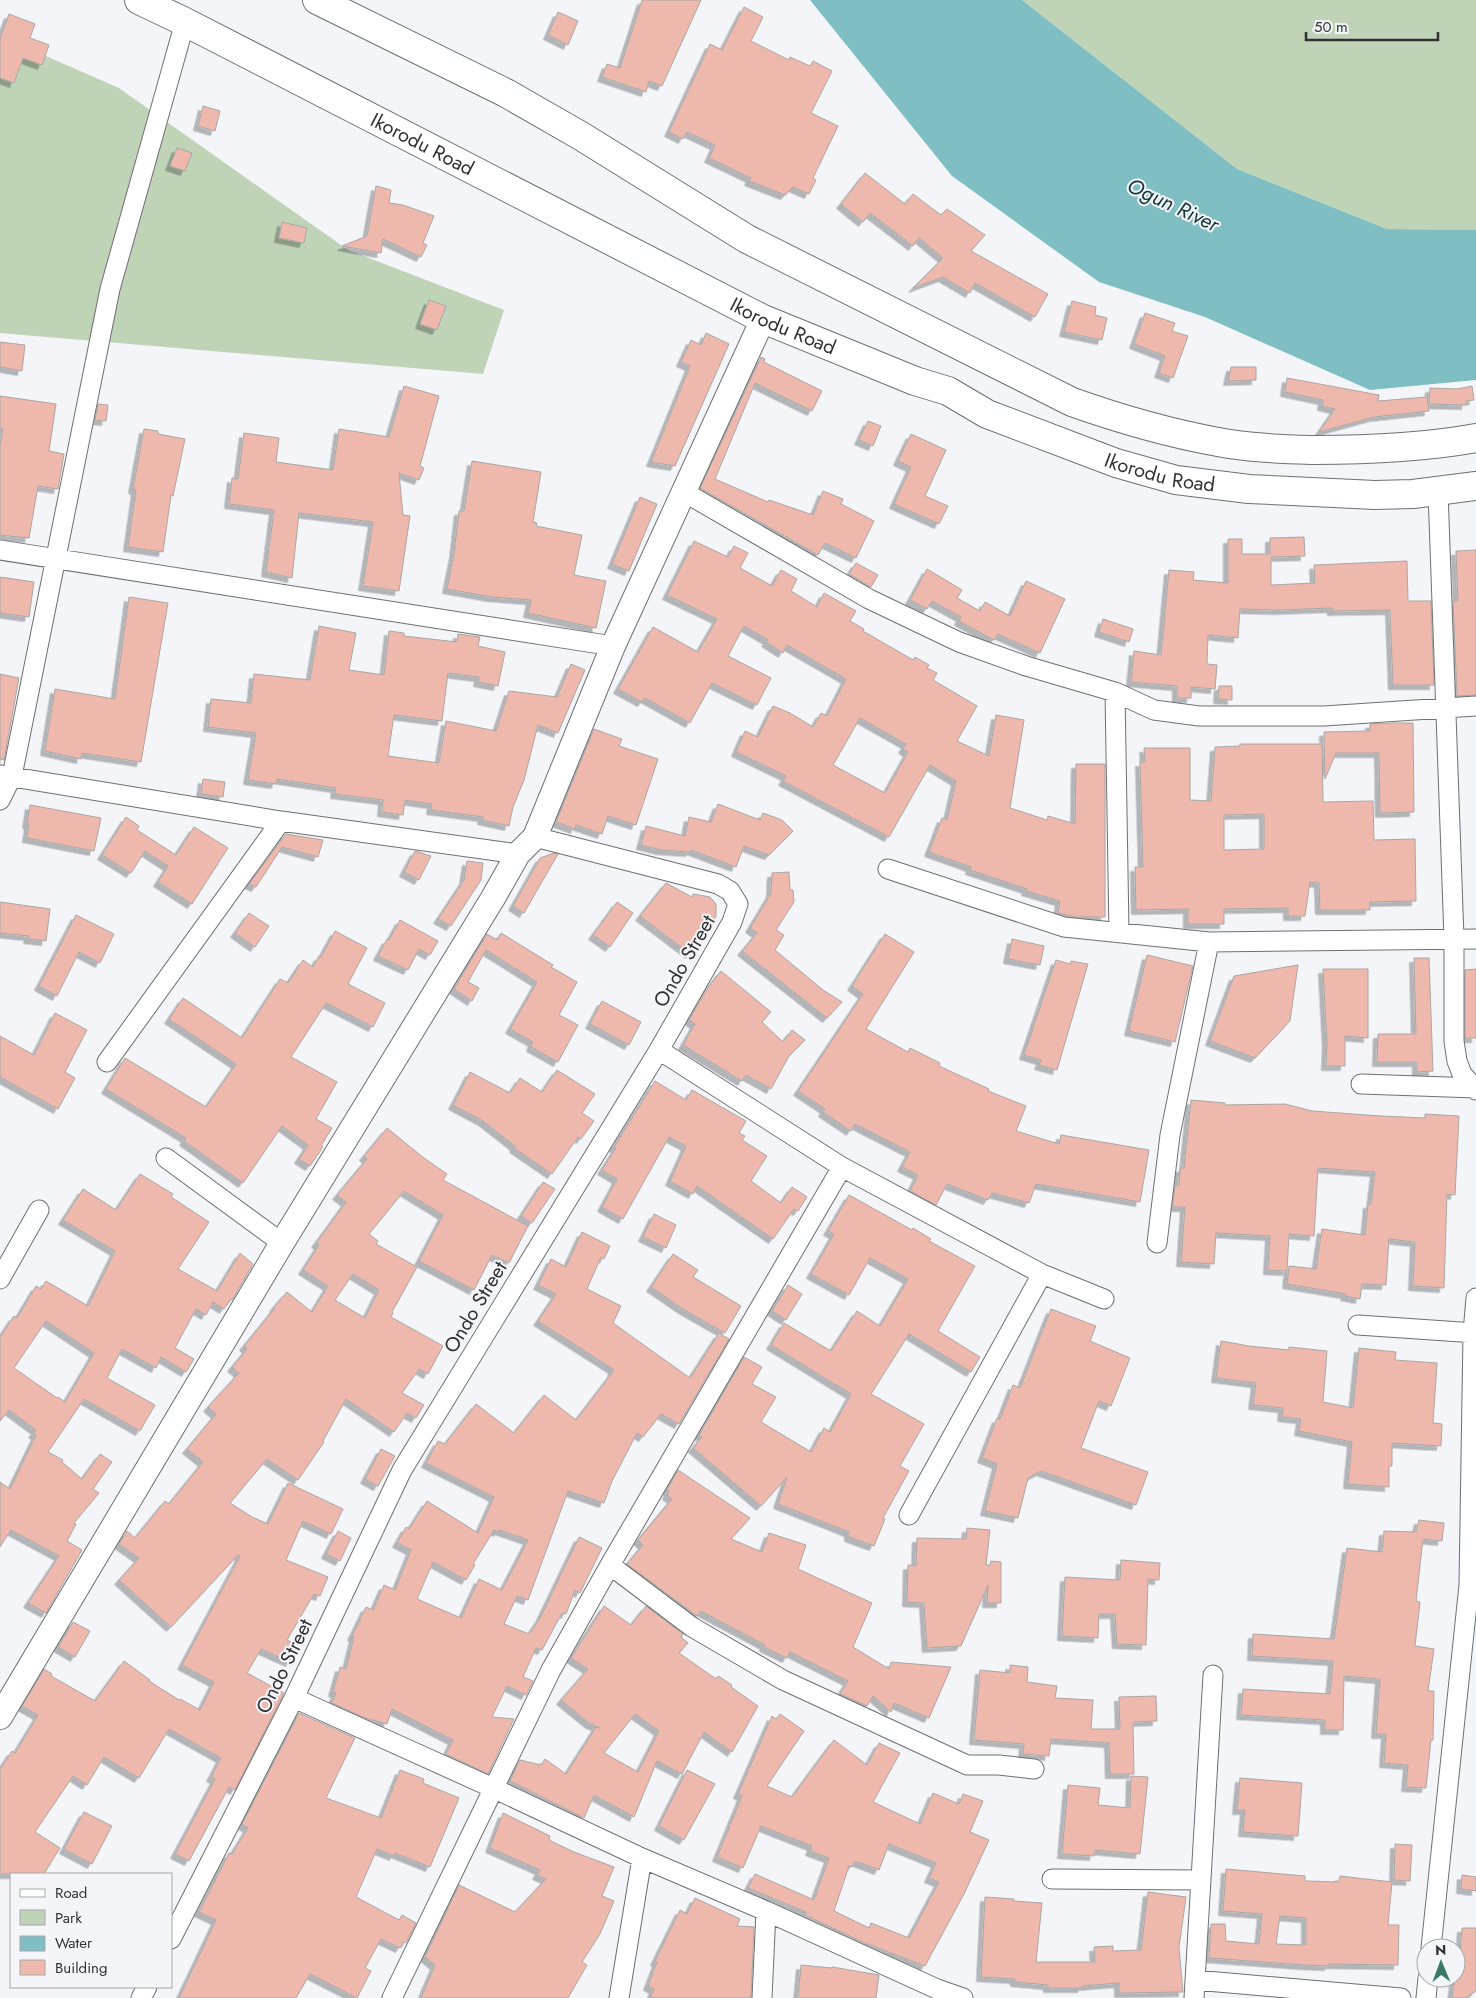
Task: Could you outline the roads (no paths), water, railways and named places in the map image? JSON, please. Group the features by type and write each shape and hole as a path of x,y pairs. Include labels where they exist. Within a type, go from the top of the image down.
{"highway":[{"name":"Ikorodu Road","path":"138,0 185,22 763,319 915,381 948,391 987,414 1116,463 1176,480 1249,489 1365,495 1438,491 1476,486"},
{"name":"Ikorodu Road","path":"317,0 506,93 581,136 747,239 1072,402 1116,418 1220,443 1284,449 1348,450 1400,448 1444,444 1476,438"}],"street":[{"path":"0,800 56,558 110,289 185,22"},
{"path":"0,1716 282,1242 518,854 535,837 613,646 763,319"},
{"path":"1438,491 1454,938 1454,1041 1457,1061 1462,1074 1476,1089"},
{"path":"684,492 869,599 960,642 1026,666 1115,692 1154,710 1199,716 1324,716 1476,706"},
{"path":"0,550 613,646"},
{"path":"1115,692 1119,932"},
{"path":"6,775 281,821 518,854"},
{"path":"107,1062 281,821"},
{"name":"Ondo Street","path":"172,1937 294,1698 402,1470 659,1050 732,922 738,904 730,891 718,884 535,837"},
{"path":"888,869 1064,928 1210,942 1476,939"},
{"path":"1158,1243 1170,1135 1210,942"},
{"path":"659,1050 842,1167 1042,1274 1104,1300"},
{"path":"1361,1084 1476,1089"},
{"path":"166,1158 282,1242"},
{"path":"392,1998 551,1670 610,1565 842,1167"},
{"path":"0,1279 39,1210"},
{"path":"909,1515 1042,1274"},
{"path":"1432,1938 1472,1585 1476,1298"},
{"path":"1358,1325 1475,1333"},
{"path":"610,1565 692,1627 783,1680 966,1765 999,1764 1034,1769"},
{"path":"1213,1675 1194,1989 1401,1998"},
{"path":"294,1698 642,1858 937,1989 963,1998"},
{"path":"620,1998 642,1858"},
{"path":"1052,1879 1201,1880"},
{"path":"762,1998 766,1912"}],"water":[{"name":"Ogun River","path":"810,0 1022,0 1237,169 1387,229 1476,230 1476,380 1370,390 1205,317 1099,282 952,176"}]}
